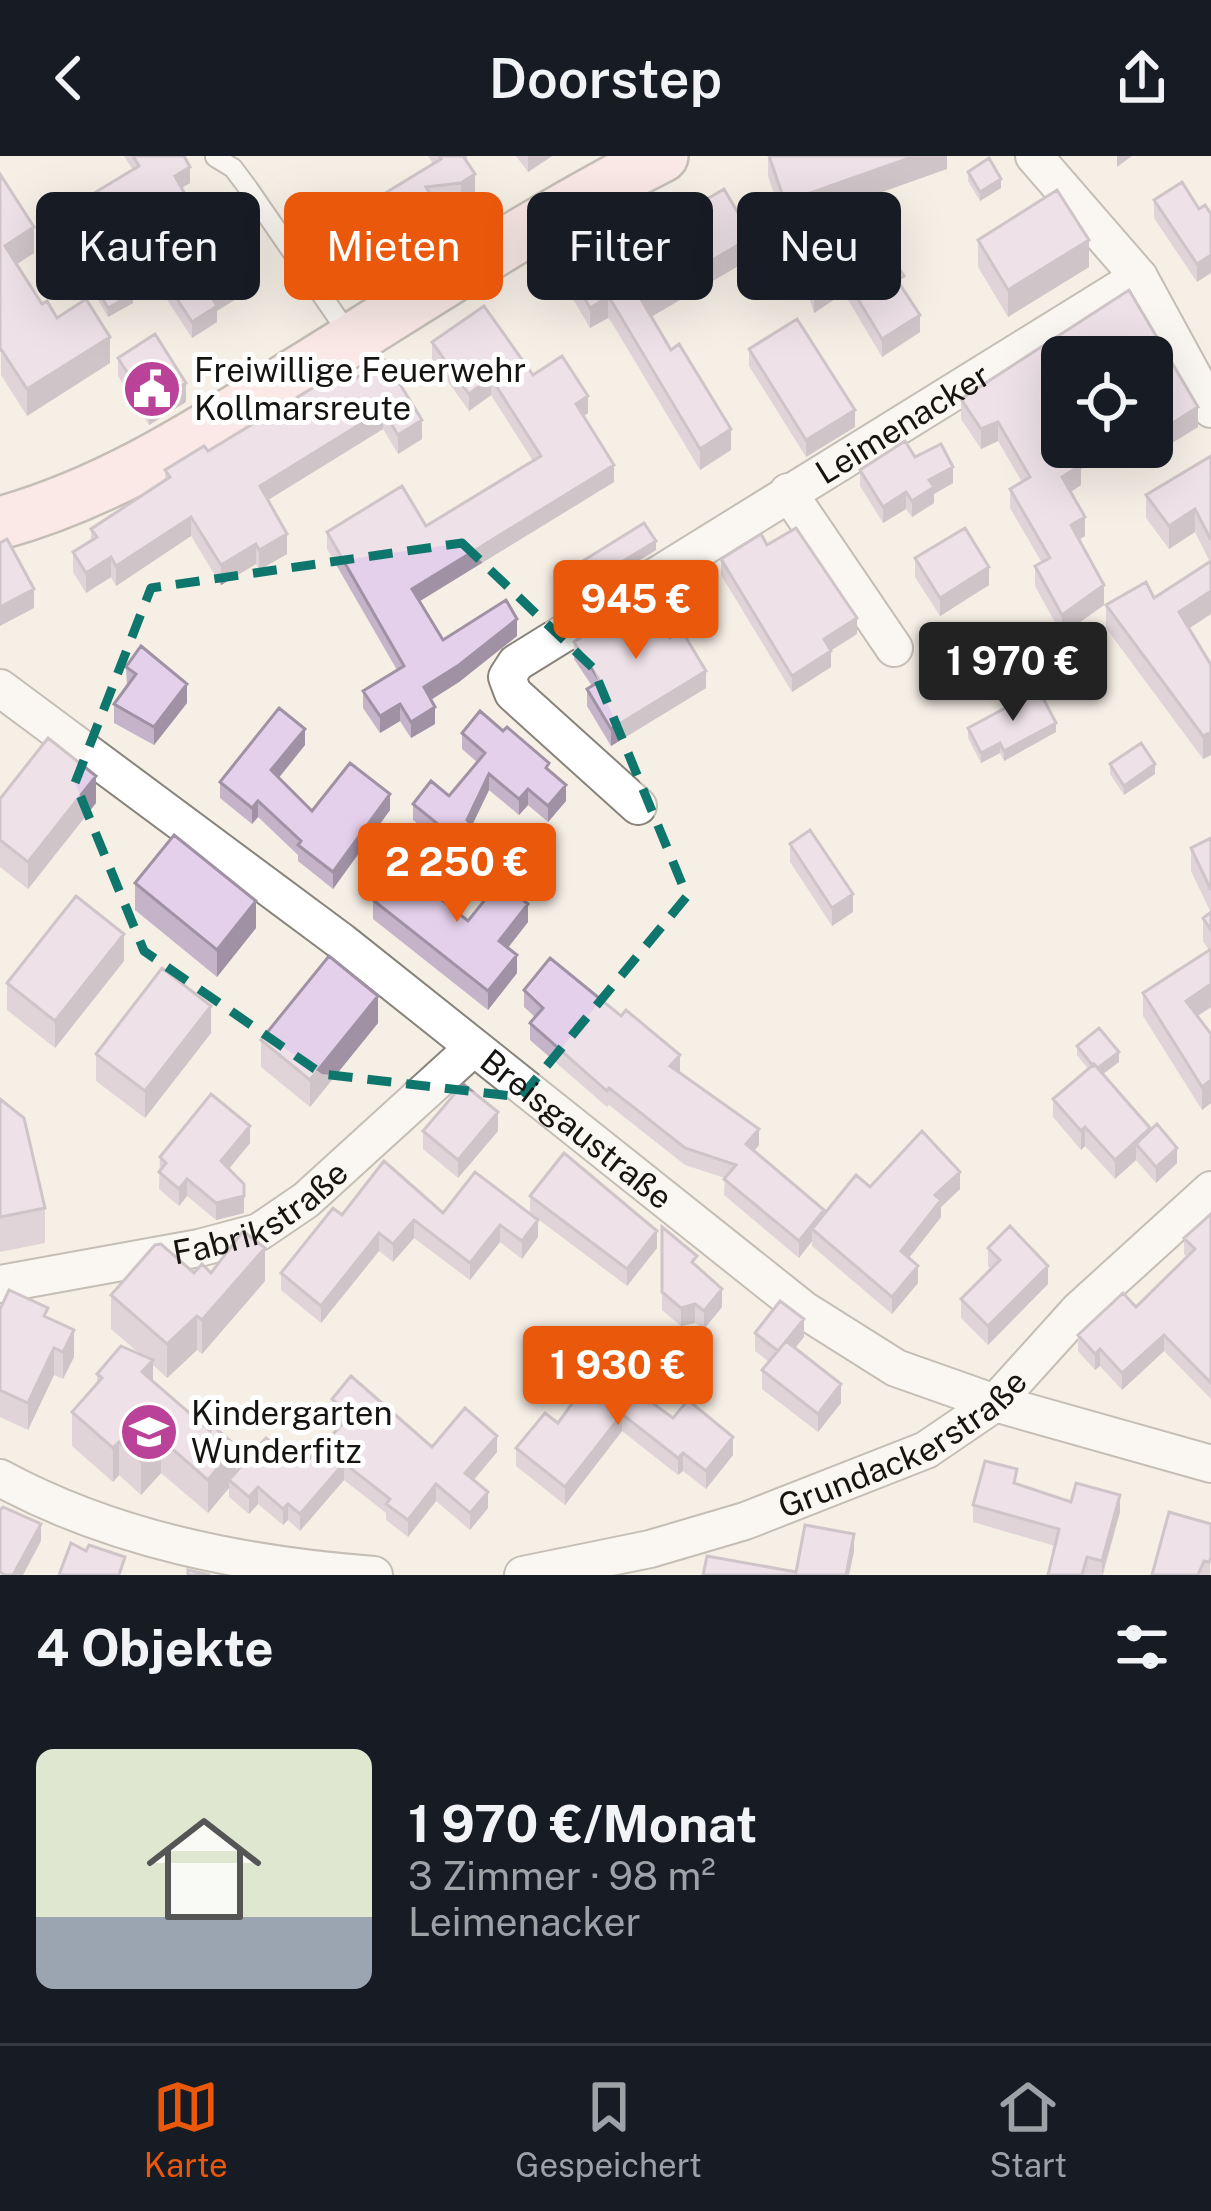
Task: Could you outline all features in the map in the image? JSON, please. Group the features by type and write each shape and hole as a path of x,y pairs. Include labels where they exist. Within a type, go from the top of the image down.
{"main road":[{"path":"0,523 53,508 112,483 352,340 628,163"}],"street":[{"path":"1034,156 1139,277 1211,409"},
{"name":"Leimenacker","path":"638,806 513,693 507,677 516,663 1139,277"},
{"name":"Leimenacker","path":"788,492 894,648"},
{"name":"Breisgaustraße","path":"0,688 342,942 804,1310 896,1368 995,1403 1211,1465"},
{"name":"Fabrikstraße","path":"0,1284 199,1248 259,1232 306,1200 473,1048"},
{"name":"Grundackerstraße","path":"523,1575 650,1549 745,1521 926,1450 995,1403 1079,1310 1211,1190"},
{"path":"0,1478 47,1504 171,1544 278,1567 374,1575"}],"lane":[{"path":"215,157 233,167 352,340"}],"highlighted area":[{"path":"462,543 593,668 687,896 521,1097 322,1074 144,951 75,783 151,588"}],"building":[{"path":"133,156 184,156 190,167 175,176 184,192 96,192 139,166"},
{"path":"439,156 463,156 475,174 461,183 426,187 429,192 387,192 441,159"},
{"path":"769,156 915,156 813,192 782,192"},
{"path":"989,158 1001,179 980,192 968,172"},
{"path":"0,174 34,227 5,246 36,300 47,301 57,318 87,300 110,337 27,389 0,350"},
{"path":"1182,182 1199,209 1205,205 1211,214 1211,255 1197,264 1154,200"},
{"path":"724,189 737,211 737,246 713,260 713,195"},
{"path":"1057,190 1089,240 1008,290 978,240"},
{"path":"901,286 920,315 882,339 858,300 901,300"},
{"path":"1129,290 1156,336 1058,336"},
{"path":"178,300 213,300 217,306 192,322"},
{"path":"644,300 671,350 679,344 731,429 700,449 612,302"},
{"path":"484,306 533,375 562,356 588,396 576,404 614,465 412,589 443,640 506,600 517,619 424,687 435,707 411,722 400,704 380,716 363,691 404,666 327,532 402,486 426,526 541,456 491,378 469,394 432,342"},
{"path":"797,319 855,410 806,440 749,349"},
{"path":"155,334 186,383 149,407 118,358"},
{"path":"1041,347 1041,468 1076,468 1062,477 1085,517 1071,525 1104,585 1062,615 1035,566 1050,558 1010,489 1030,477 998,422 981,429 961,399"},
{"path":"385,360 422,420 398,435 383,410 260,486 287,534 259,550 256,544 221,565 191,517 116,566 111,557 86,573 73,552 97,537 91,529 170,477 165,470 204,446 208,451 349,366 356,378"},
{"path":"1173,365 1198,407 1173,423"},
{"path":"905,441 915,457 941,444 953,467 929,480 934,487 912,501 906,492 883,507 860,470"},
{"path":"1211,456 1211,540 1195,509 1169,526 1146,495"},
{"path":"644,523 656,541 589,582 578,564"},
{"path":"796,528 857,618 824,639 831,651 792,676 721,559 761,534 767,545"},
{"path":"965,528 989,567 940,598 915,558"},
{"path":"7,539 34,589 0,607 0,543"},
{"path":"1211,561 1211,591 1179,612 1211,665 1211,732 1203,736 1106,605 1146,582 1154,598"},
{"path":"643,594 670,638 682,631 706,671 611,729 587,689 600,681 574,642"},
{"path":"141,646 187,684 154,727 114,704 136,674 126,667"},
{"path":"1039,690 1056,723 1004,751 1000,743 981,753 968,728"},
{"path":"279,708 305,729 271,770 312,811 350,763 390,794 333,872 298,845 301,841 258,801 252,808 220,782"},
{"path":"480,711 549,763 546,768 566,785 548,806 528,789 519,799 489,774 467,820 500,853 507,845 529,863 512,884 413,804 431,781 449,796 485,753 462,733"},
{"path":"48,738 96,776 28,862 0,840 0,799"},
{"path":"1141,743 1155,764 1124,786 1110,764"},
{"path":"810,830 853,894 832,908 790,844"},
{"path":"174,835 256,901 217,950 135,883"},
{"path":"1211,838 1211,890 1191,848"},
{"path":"400,866 468,921 500,881 528,904 499,941 517,955 488,991 373,900"},
{"path":"76,896 124,934 55,1021 7,983"},
{"path":"1211,949 1211,984 1186,1001 1211,1034 1211,1080 1202,1087 1143,993"},
{"path":"329,956 378,996 310,1080 261,1040"},
{"path":"550,958 621,1016 626,1010 680,1055 670,1066 759,1129 746,1144 824,1210 799,1241 724,1179 736,1165 685,1148 609,1088 607,1091 530,1023 543,1008 524,990"},
{"path":"162,968 211,1006 145,1091 96,1054"},
{"path":"1099,1028 1119,1052 1098,1068 1077,1046"},
{"path":"1094,1064 1150,1128 1115,1160 1053,1099"},
{"path":"463,1084 498,1112 458,1160 423,1131"},
{"path":"211,1094 250,1126 221,1161 244,1184 244,1196 216,1203 187,1179 179,1189 159,1172 166,1163 160,1157"},
{"path":"0,1099 24,1118 45,1208 0,1217"},
{"path":"1157,1124 1177,1148 1156,1167 1136,1144"},
{"path":"922,1131 960,1172 935,1195 941,1200 901,1251 918,1266 892,1297 812,1229 856,1175 870,1187"},
{"path":"564,1153 657,1231 627,1269 530,1196"},
{"path":"384,1161 443,1213 475,1172 538,1220 522,1241 500,1225 470,1263 414,1220 393,1244 379,1233 321,1306 281,1273 333,1208 342,1215"},
{"path":"1211,1214 1211,1383 1164,1335 1122,1373 1100,1349 1095,1354 1078,1335 1123,1293 1136,1307 1195,1249 1184,1238"},
{"path":"1010,1226 1048,1266 988,1326 961,1299 1000,1260 988,1248"},
{"path":"662,1227 697,1256 692,1262 722,1289 704,1311 695,1304 681,1308 662,1292"},
{"path":"243,1231 265,1248 202,1320 197,1316 167,1344 111,1295 155,1245 161,1244 194,1273 202,1264 211,1273"},
{"path":"9,1290 48,1308 44,1316 74,1330 63,1352 54,1348 28,1403 0,1390 0,1309"},
{"path":"780,1301 804,1319 778,1351 755,1333"},
{"path":"786,1341 841,1384 818,1414 762,1370"},
{"path":"121,1346 153,1360 142,1372 210,1431 213,1426 236,1446 208,1480 161,1439 141,1461 119,1442 113,1448 72,1412 102,1378 97,1374"},
{"path":"600,1365 673,1418 688,1400 733,1437 706,1471 683,1453 678,1458 622,1414 565,1487 516,1448 545,1413 558,1423"},
{"path":"351,1376 432,1447 465,1408 497,1436 465,1473 488,1492 470,1513 436,1484 408,1520 386,1504 390,1499 344,1463 300,1514 288,1504 283,1509 258,1487 249,1497 229,1480 266,1438 295,1463 302,1455 308,1460 351,1415 332,1399"},
{"path":"985,1461 1017,1469 1014,1483 1071,1502 1076,1483 1120,1495 1102,1561 1087,1557 1082,1575 1048,1575 1059,1529 973,1505"},
{"path":"3,1507 41,1524 13,1575 0,1572"},
{"path":"1169,1512 1211,1524 1211,1557 1198,1575 1152,1575"},
{"path":"805,1525 854,1534 846,1575 703,1575 707,1556 796,1572"},
{"path":"71,1543 86,1551 89,1545 125,1557 119,1575 59,1575"}],"place":[{"name":"Freiwillige Feuerwehr Kollmarsreute","path":"152,389"},
{"name":"Kindergarten Wunderfitz","path":"149,1432"}]}
